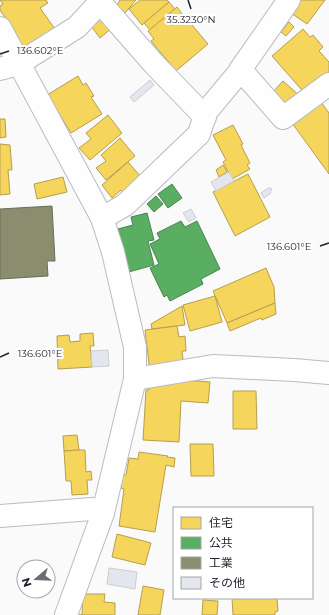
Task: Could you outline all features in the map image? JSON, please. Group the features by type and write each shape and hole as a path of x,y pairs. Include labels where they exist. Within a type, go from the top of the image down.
{"street":[{"path":"102,218 125,205 199,134 206,112 240,70 289,0"},
{"path":"9,67 77,27 100,1 154,64 205,116"},
{"path":"0,28 9,67 102,218 113,252 134,346 135,379 103,513 66,615"},
{"path":"240,70 284,118 329,84"},
{"path":"135,379 213,366 329,373"},
{"path":"0,516 92,509 103,513"}],"building: 住宅":[{"path":"0,0 46,0 48,3 40,8 55,29 23,51 12,34 15,32 0,10 0,6 3,4"},
{"path":"120,0 136,0 125,13 116,7"},
{"path":"140,0 167,0 169,2 142,25 129,9"},
{"path":"300,0 325,0 307,24 291,13"},
{"path":"169,2 175,9 150,30 144,23"},
{"path":"177,7 185,18 187,16 194,23 192,25 208,44 176,71 151,41 154,39 148,31"},
{"path":"104,16 113,27 100,38 91,26"},
{"path":"289,22 294,27 286,36 281,32"},
{"path":"303,29 310,37 313,35 323,47 319,51 329,62 329,78 308,97 272,56"},
{"path":"78,76 83,85 86,83 94,96 91,97 102,114 71,133 47,95"},
{"path":"283,81 301,97 288,110 271,94"},
{"path":"321,102 329,113 329,174 292,123"},
{"path":"108,115 122,133 90,160 79,148 91,139 86,133"},
{"path":"0,119 5,119 6,137 0,138"},
{"path":"233,125 243,144 241,145 250,163 247,165 250,169 232,179 223,162 226,160 213,135"},
{"path":"120,138 135,156 106,180 96,168 106,161 101,155"},
{"path":"0,144 10,145 12,170 8,170 10,194 0,195"},
{"path":"128,162 141,177 123,193 121,190 112,198 102,185"},
{"path":"223,165 227,172 219,177 216,170"},
{"path":"248,174 270,217 235,236 213,192"},
{"path":"63,177 67,192 37,199 34,184"},
{"path":"266,268 274,287 275,303 227,323 213,291"},
{"path":"215,296 222,322 190,331 183,305"},
{"path":"275,303 276,314 262,320 261,318 230,331 227,323"},
{"path":"182,306 185,325 152,329 151,324"},
{"path":"177,326 179,337 185,336 186,351 182,351 184,368 150,372 145,330"},
{"path":"93,333 94,346 90,346 92,367 58,369 57,336 69,335 70,342 80,341 80,334"},
{"path":"170,379 210,382 208,403 181,401 179,442 143,440 146,390 149,390 150,384 169,385"},
{"path":"233,391 256,391 257,429 233,429"},
{"path":"77,435 79,450 64,451 63,436"},
{"path":"190,444 213,444 214,476 191,476"},
{"path":"85,450 86,472 91,471 92,480 87,480 88,494 72,495 71,481 66,481 64,451"},
{"path":"139,452 175,458 174,467 166,465 155,532 119,526 124,489 121,488 122,475 126,475 129,458 138,459"},
{"path":"117,534 151,543 145,565 112,557"},
{"path":"143,586 164,590 160,615 138,615"},
{"path":"83,594 105,594 104,602 115,603 115,615 82,615"},
{"path":"232,599 277,599 278,611 275,612 275,615 233,615"},
{"path":"203,600 218,601 217,615 202,615"}],"building: 公共":[{"path":"172,184 182,198 168,208 158,194"},
{"path":"156,196 163,204 154,212 147,204"},
{"path":"147,213 154,240 148,241 154,265 125,273 114,230 133,225 131,217"},
{"path":"181,221 185,227 197,221 220,269 201,279 203,284 170,301 167,295 164,297 150,268 159,264 150,244 160,239 157,233"}],"building: 工業":[{"path":"52,206 55,261 47,261 48,276 0,279 0,209"}],"building: その他":[{"path":"150,80 154,85 134,102 130,97"},
{"path":"229,172 234,181 216,191 211,182"},
{"path":"268,188 271,188 271,193 264,198 261,193"},
{"path":"191,209 196,218 189,222 183,213"},
{"path":"108,350 109,366 92,367 91,351"},
{"path":"109,568 137,572 135,589 107,584"}]}
